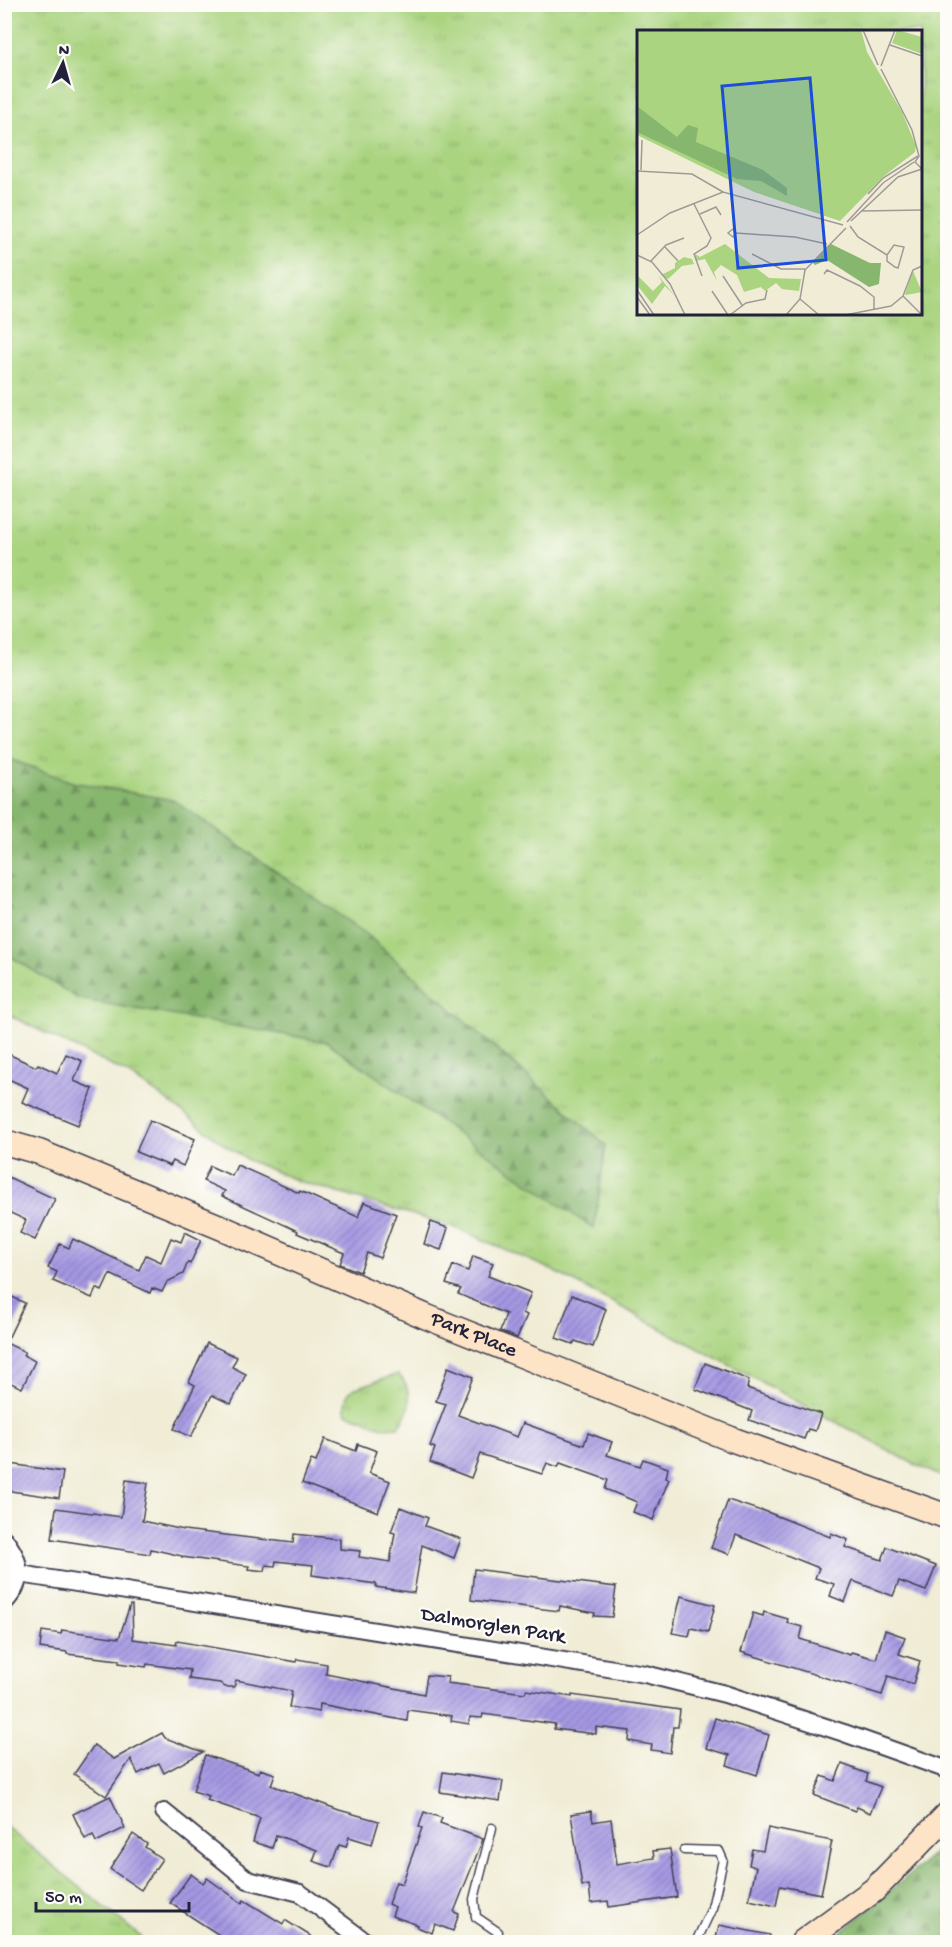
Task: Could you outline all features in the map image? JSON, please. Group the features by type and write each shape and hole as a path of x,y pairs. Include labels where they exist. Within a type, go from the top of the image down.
{"street":[{"name":"Park Place","path":"4,1142 50,1157 220,1227 427,1317 731,1439 948,1517"},
{"path":"4,1539 16,1553 20,1574 13,1594 4,1603"},
{"name":"Dalmorglen Park","path":"20,1574 645,1674 725,1694 948,1770"},
{"path":"164,1812 248,1880 300,1893 366,1942"},
{"path":"803,1942 874,1890 948,1814"}],"lane":[{"path":"492,1828 474,1899 476,1917 498,1932 497,1942"},
{"path":"684,1850 719,1851 723,1860 712,1908 696,1942"}],"green space":[{"path":"4,5 947,5 947,1479 914,1464 552,1270 454,1227 298,1181 250,1161 126,1073 5,1013"},
{"path":"4,757 72,782 173,800 365,933 606,1145 594,1229 327,1042 79,999 5,953"},
{"path":"398,1374 407,1387 409,1401 406,1415 398,1427 385,1428 346,1413 345,1400 353,1389"},
{"path":"5,1826 147,1942 5,1942"},
{"path":"947,1843 947,1942 830,1942"}],"building":[{"path":"4,1052 36,1067 38,1064 57,1073 66,1054 82,1061 74,1081 93,1089 78,1125 22,1102 28,1088 4,1077"},
{"path":"150,1120 195,1139 183,1166 173,1161 170,1166 136,1152"},
{"path":"237,1165 358,1217 364,1202 396,1214 380,1258 367,1253 360,1272 340,1264 344,1253 222,1196 225,1191 203,1181 210,1166 232,1176"},
{"path":"4,1175 55,1199 35,1240 20,1233 26,1220 4,1210"},
{"path":"431,1222 448,1228 441,1250 424,1244"},
{"path":"185,1232 201,1240 183,1274 167,1282 162,1292 152,1288 150,1293 110,1274 102,1291 96,1288 92,1298 53,1281 57,1272 48,1268 60,1244 69,1248 73,1239 139,1270 146,1255 161,1262 171,1238 181,1242"},
{"path":"473,1256 493,1263 488,1276 531,1293 523,1313 527,1315 517,1338 500,1331 506,1314 458,1294 461,1289 446,1284 453,1265 468,1271"},
{"path":"4,1293 25,1303 6,1343 25,1352 23,1355 35,1361 22,1388 4,1380"},
{"path":"572,1295 606,1309 593,1347 575,1341 573,1344 556,1338"},
{"path":"207,1343 237,1357 232,1367 246,1374 231,1404 212,1395 191,1437 174,1429 195,1385 189,1382"},
{"path":"705,1363 749,1380 747,1388 821,1414 815,1431 808,1429 804,1439 749,1420 752,1411 695,1389"},
{"path":"448,1367 473,1377 458,1415 517,1437 523,1423 584,1445 588,1433 612,1442 607,1455 640,1466 643,1459 668,1468 666,1478 669,1479 653,1520 633,1512 637,1502 605,1489 608,1480 560,1463 558,1467 547,1463 542,1474 480,1454 471,1478 430,1462 435,1448 430,1446 446,1404 436,1401"},
{"path":"325,1439 356,1451 358,1444 377,1451 369,1473 390,1481 378,1512 302,1483 311,1460 316,1462"},
{"path":"4,1463 63,1472 59,1498 4,1490"},
{"path":"126,1480 148,1483 142,1521 184,1530 293,1543 294,1534 340,1539 340,1549 360,1551 359,1557 390,1562 395,1533 391,1532 400,1507 428,1518 425,1526 461,1539 454,1558 422,1545 414,1593 376,1587 376,1584 312,1575 313,1565 276,1561 275,1566 266,1565 265,1571 248,1569 249,1566 182,1557 151,1549 150,1554 52,1539 56,1508 121,1517"},
{"path":"728,1500 762,1510 830,1537 831,1533 848,1540 845,1547 882,1560 887,1547 936,1566 926,1591 899,1581 893,1596 853,1581 845,1602 830,1596 834,1584 815,1578 819,1568 736,1535 729,1554 711,1548"},
{"path":"474,1569 616,1587 612,1617 594,1616 595,1613 560,1606 559,1611 471,1600"},
{"path":"681,1596 715,1605 708,1632 691,1628 689,1636 672,1633"},
{"path":"130,1605 132,1605 133,1639 176,1645 177,1641 296,1662 297,1659 327,1664 326,1674 424,1694 427,1675 448,1677 447,1683 525,1693 526,1690 572,1697 572,1695 680,1710 678,1727 673,1727 670,1753 651,1750 652,1745 629,1741 630,1731 596,1727 596,1734 554,1729 555,1724 483,1714 482,1718 470,1717 469,1724 451,1721 452,1716 408,1710 407,1721 320,1704 319,1712 289,1707 292,1691 236,1680 234,1687 225,1687 220,1683 189,1679 190,1670 147,1664 146,1667 119,1663 119,1660 67,1654 67,1652 40,1648 42,1631 61,1634 62,1630 119,1638"},
{"path":"764,1612 788,1619 787,1623 803,1627 800,1639 850,1655 851,1652 876,1659 885,1630 905,1637 899,1654 920,1661 913,1684 888,1676 882,1695 741,1652 753,1613 763,1616"},
{"path":"715,1718 769,1735 757,1775 727,1765 730,1755 706,1748"},
{"path":"162,1733 165,1738 203,1752 164,1773 159,1763 138,1774 131,1759 106,1796 74,1774 94,1745 114,1759"},
{"path":"205,1755 259,1773 260,1769 275,1774 271,1785 339,1810 379,1821 372,1844 349,1837 346,1847 339,1845 331,1867 313,1861 317,1850 276,1835 272,1848 253,1842 260,1818 207,1800 209,1796 193,1791"},
{"path":"842,1764 868,1774 866,1781 881,1787 870,1813 857,1807 855,1811 814,1795 822,1776 835,1781"},
{"path":"443,1772 503,1781 500,1801 440,1792"},
{"path":"110,1796 125,1828 96,1842 93,1835 85,1839 73,1814"},
{"path":"591,1811 593,1822 611,1819 617,1864 654,1858 653,1851 670,1849 677,1897 609,1907 608,1901 591,1903 589,1885 582,1886 571,1814"},
{"path":"424,1812 442,1818 440,1823 483,1839 454,1912 459,1914 453,1931 435,1924 432,1933 417,1927 418,1925 392,1916 395,1907 388,1904 396,1882 402,1884 422,1828 419,1827"},
{"path":"768,1828 832,1841 821,1894 780,1886 776,1906 749,1900 756,1867 749,1865 752,1849 763,1851"},
{"path":"133,1834 147,1844 145,1847 162,1859 141,1890 110,1869"},
{"path":"191,1874 203,1883 207,1878 242,1903 244,1900 283,1924 285,1920 320,1942 230,1942 170,1903"},
{"path":"719,1925 770,1935 769,1942 715,1942"}]}
